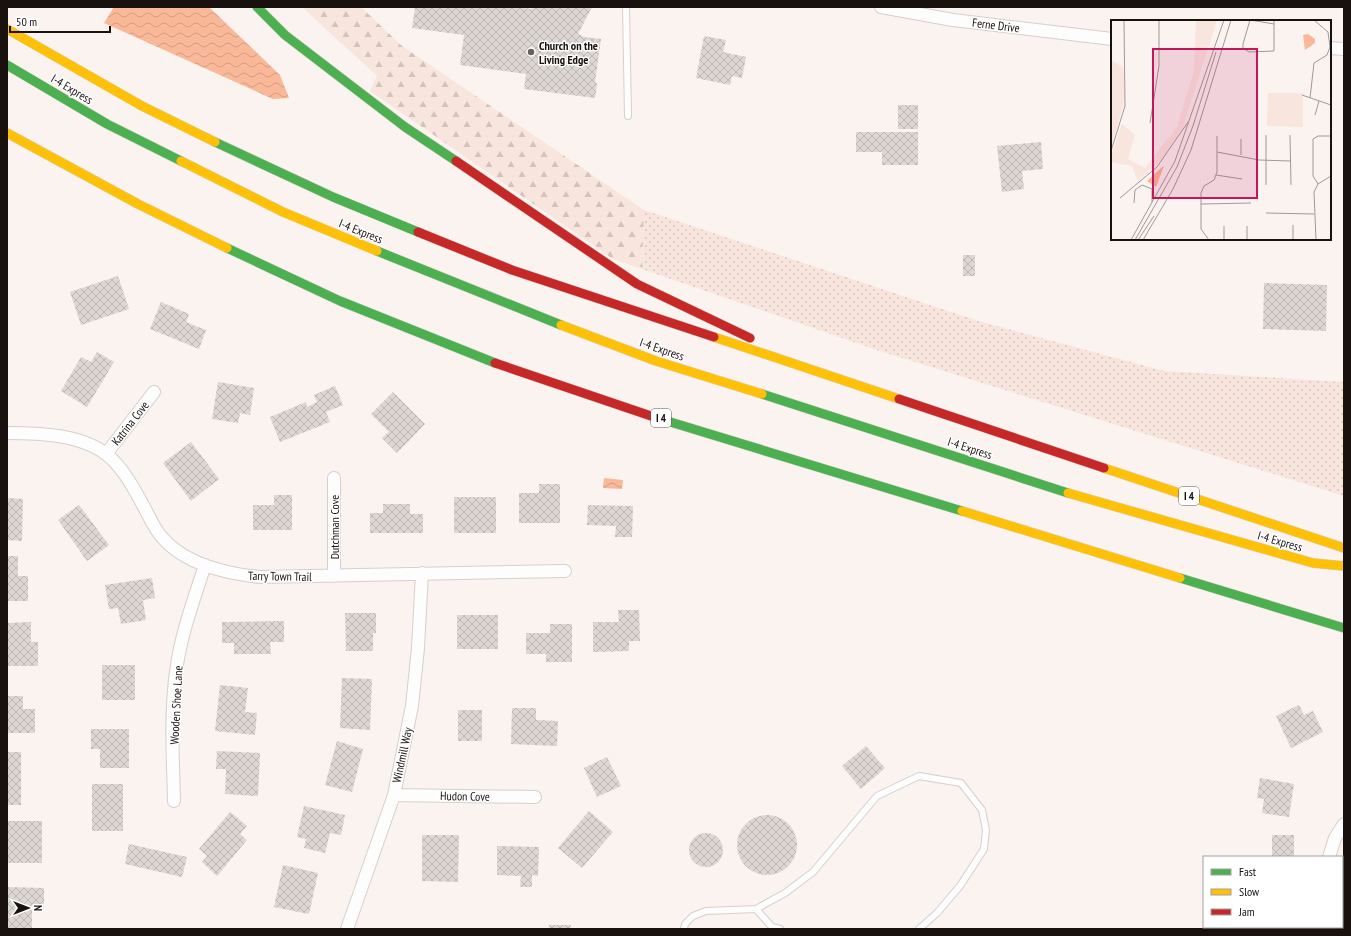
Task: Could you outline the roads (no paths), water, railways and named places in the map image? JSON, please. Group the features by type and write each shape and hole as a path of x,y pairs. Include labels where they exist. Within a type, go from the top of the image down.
{"highway":[{"path":"257,7 285,35 405,127 637,284 761,343 900,389 941,414"},
{"name":"I 4","path":"7,29 142,106 333,197 512,270 1344,548"},
{"name":"I-4 Express","path":"7,64 107,124 283,212 514,307 648,358 840,418 1072,494 1313,563 1344,566"},
{"name":"I 4","path":"10,134 154,212 316,291 439,341 546,382 760,450 1344,628"}],"street":[{"name":"Ferne Drive","path":"881,7 953,20 1111,39"},
{"path":"1331,48 1344,49"},
{"name":"Katrina Cove","path":"106,454 154,392"},
{"name":"Tarry Town Trail","path":"7,433 52,435 90,445 106,454 125,475 142,502 154,526 168,545 184,556 234,575 260,577 564,571"},
{"name":"Dutchman Cove","path":"334,478 334,576"},
{"name":"Wooden Shoe Lane","path":"174,801 172,716 176,670 188,620 205,565"},
{"name":"Windmill Way","path":"347,929 394,795 412,706 418,648 422,573"},
{"name":"Hudon Cove","path":"394,795 535,796"},
{"path":"1328,856 1335,838 1344,824"}],"lane":[{"path":"626,7 628,116"},
{"path":"684,929 693,916 706,911 756,909 785,893 813,872 877,796 918,776 960,783 982,810 986,830 984,849 960,886 937,913 919,929"},
{"path":"756,909 772,927 780,929"}],"water":[{"path":"114,7 209,7 280,75 289,98 273,99 104,23"},
{"path":"604,478 623,480 622,489 603,488"}],"place":[{"name":"Church on the Living Edge","path":"531,52"}]}
